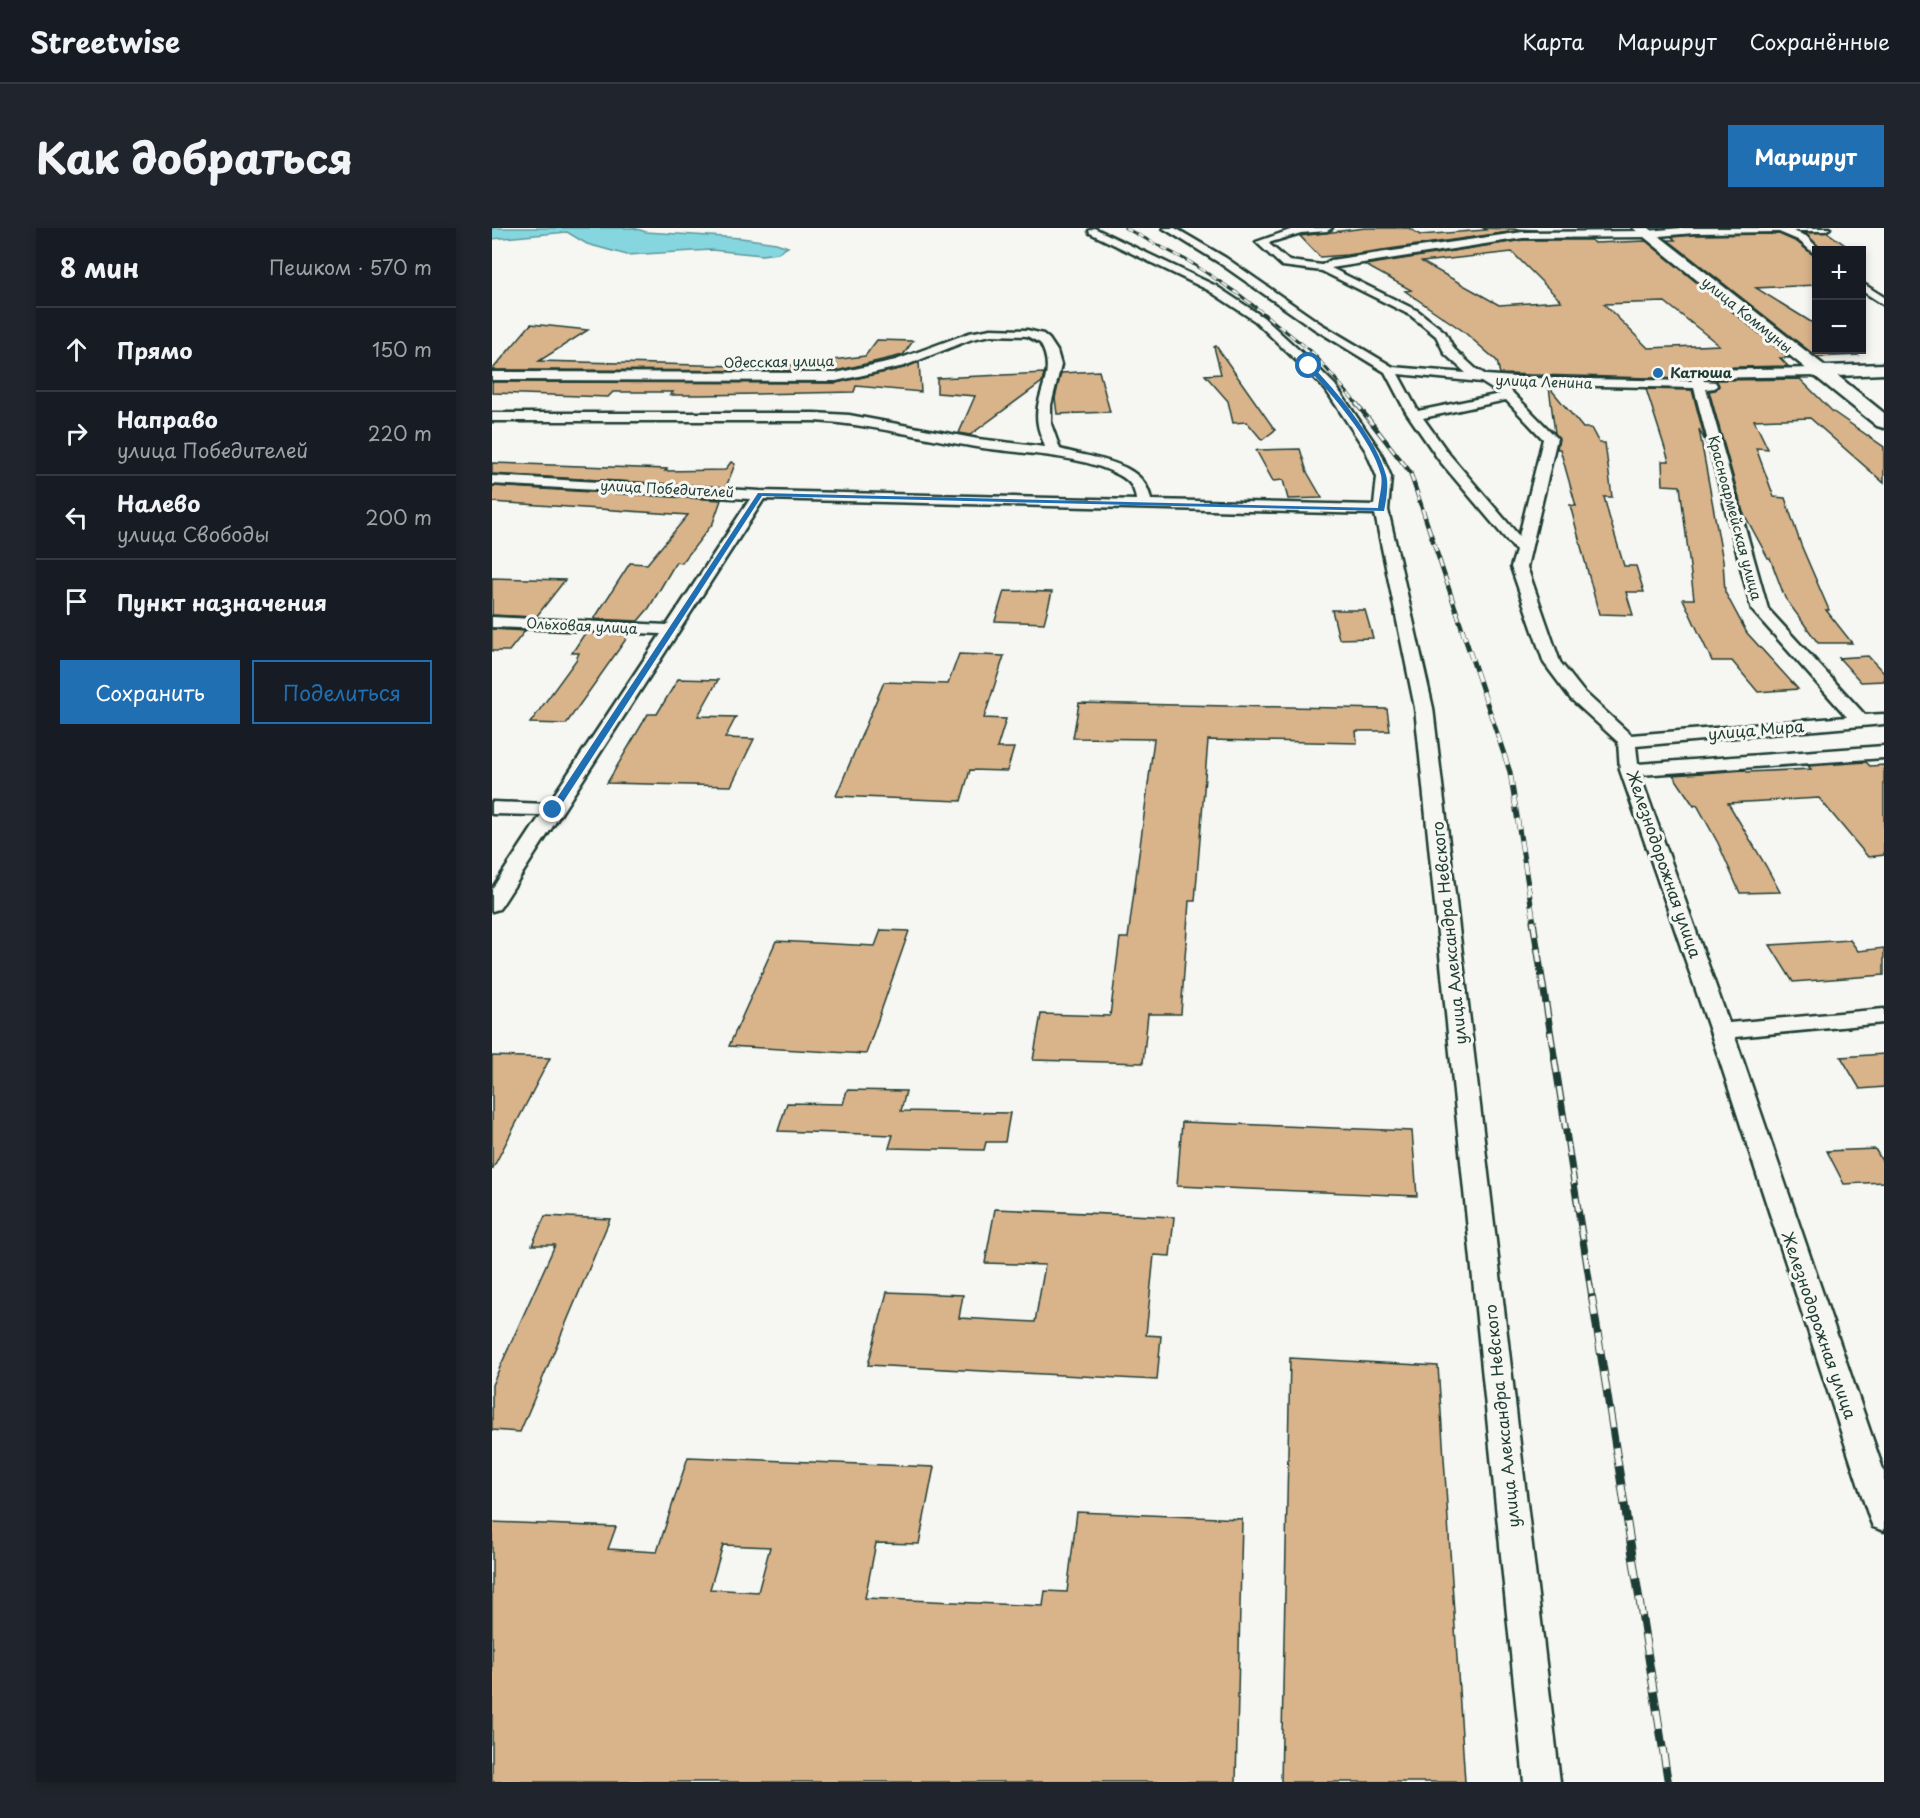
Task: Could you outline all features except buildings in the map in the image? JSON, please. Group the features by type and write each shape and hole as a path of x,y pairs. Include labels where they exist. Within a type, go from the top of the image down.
{"street":[{"path":"1168,228 1222,260 1317,326 1390,370 1415,416 1444,457 1523,550"},
{"path":"1327,228 1300,230 1261,242 1286,264 1324,268 1414,313 1441,334 1449,351 1472,372 1498,386 1550,438 1520,567 1552,663 1577,695 1627,741"},
{"path":"1324,268 1331,263 1553,231 1825,228"},
{"path":"1778,229 1802,238 1812,248"},
{"name":"улица Александра Невского","path":"1094,231 1212,288 1259,319 1331,388 1373,451 1384,477 1381,510 1424,708 1542,1782"},
{"name":"улица Коммуны","path":"1644,231 1818,372 1884,422"},
{"path":"1866,289 1884,302"},
{"name":"Одесская улица","path":"492,376 836,377 900,363 969,336 1014,332 1039,336 1052,351 1055,364 1045,405 1044,421 1054,452"},
{"path":"1699,385 1696,374 1884,369"},
{"name":"улица Ленина","path":"1390,370 1487,380 1699,385 1884,383"},
{"name":"Красноармейская улица","path":"1699,385 1760,610 1860,722"},
{"path":"1415,416 1509,396"},
{"path":"492,417 814,417 868,422 997,445 1054,452 1118,471 1133,479 1142,488 1144,504"},
{"path":"997,445 1028,434 1044,421"},
{"name":"улица Победителей","path":"492,480 760,495 1381,510"},
{"path":"492,905 760,495"},
{"name":"Ольховая улица","path":"492,622 672,630"},
{"name":"улица Мира","path":"1627,741 1884,719"},
{"name":"Железнодорожная улица","path":"1627,741 1629,770 1721,1031 1884,1517"},
{"name":"улица Мира","path":"1629,770 1884,752"},
{"path":"492,808 553,810"},
{"path":"1721,1031 1884,1016"}],"water":[{"path":"492,228 634,228 646,232 741,238 788,247 778,253 762,255 711,250 627,255 587,244 567,232 492,239"}],"railway":[{"path":"1125,228 1190,262 1240,295 1312,352 1357,404"},
{"path":"1356,403 1410,472 1463,631"},
{"path":"1462,629 1510,772 1534,923"},
{"path":"1533,921 1592,1298"},
{"path":"1592,1297 1668,1782"}],"place":[{"name":"Катюша","path":"1658,373"}],"route":[{"path":"553,810 760,495 1381,510 1384,477 1373,451 1331,388 1309,366"}]}
